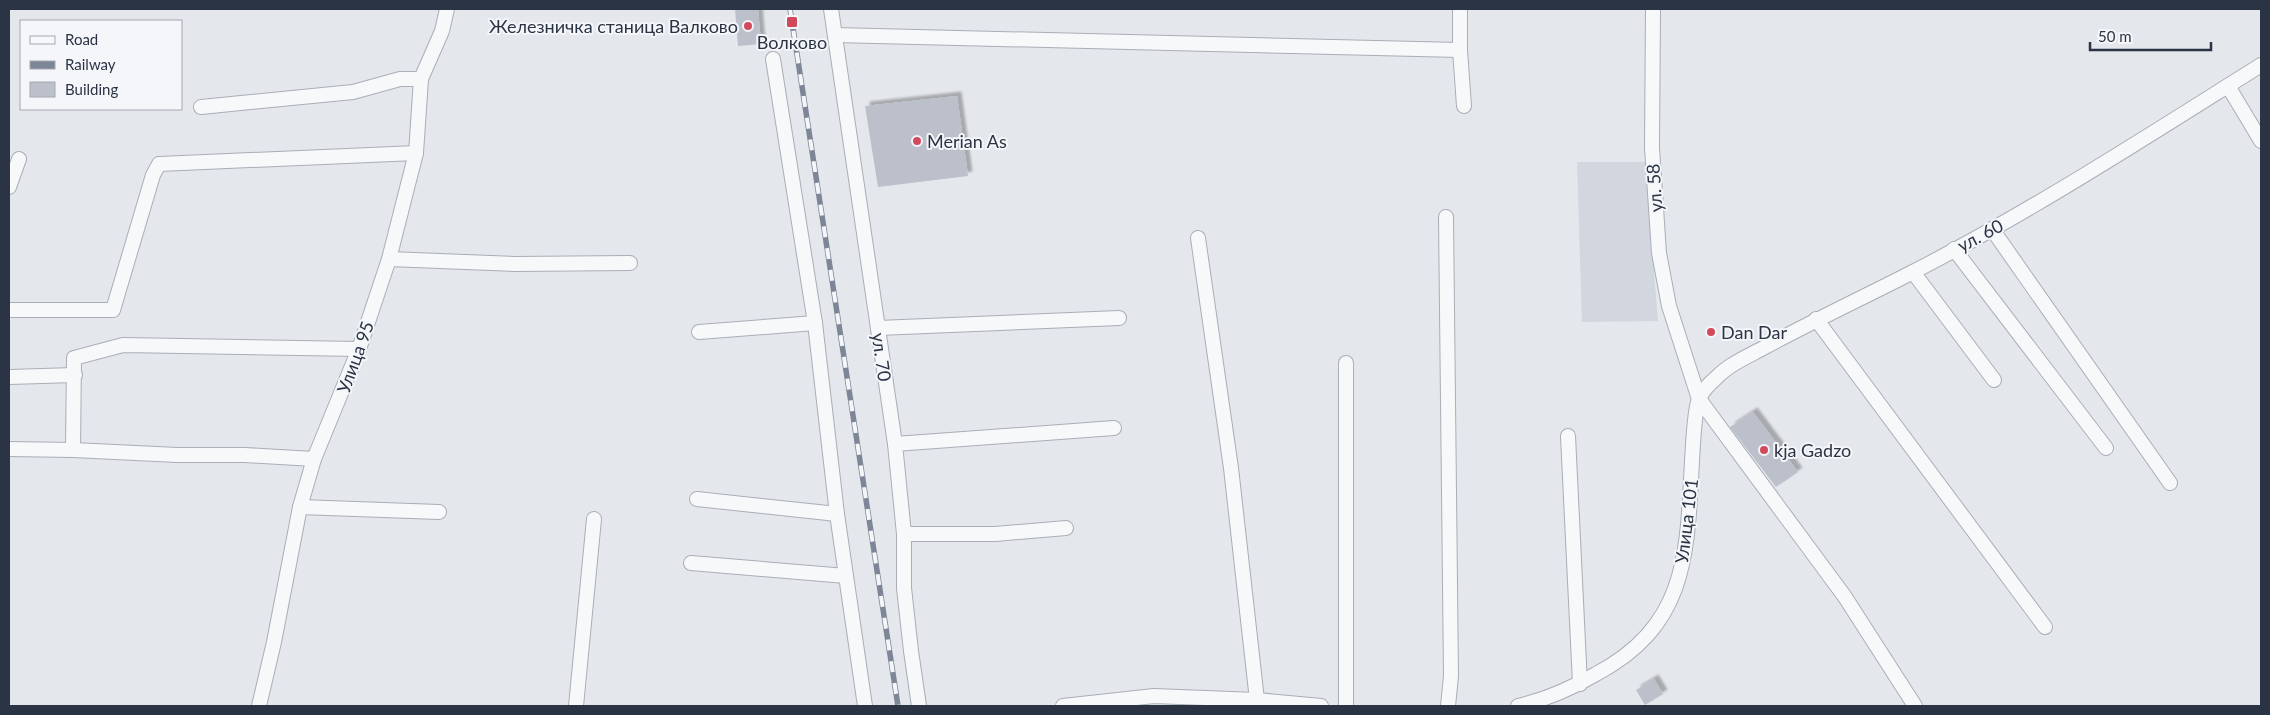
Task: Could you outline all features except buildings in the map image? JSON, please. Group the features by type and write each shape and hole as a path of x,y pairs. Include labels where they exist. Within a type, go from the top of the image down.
{"street":[{"name":"Улица 95","path":"259,706 274,642 300,507 314,459 359,349 389,259 416,153 421,79 442,31 447,9"},
{"name":"ул. 70","path":"831,9 894,444 904,534 904,588 919,706"},
{"path":"1460,9 1460,50 1464,106"},
{"name":"ул. 58","path":"1653,9 1652,148 1659,252 1669,306 1699,399"},
{"path":"835,35 1460,50"},
{"path":"773,59 815,323 837,514 865,706"},
{"name":"ул. 60","path":"1699,399 1716,377 1736,363 1992,230 2111,160 2261,65"},
{"path":"202,107 353,92 400,79 421,79"},
{"path":"2228,86 2261,141"},
{"path":"9,310 113,310 155,168 159,164 416,153"},
{"path":"9,186 19,159"},
{"path":"1446,217 1451,676 1448,706"},
{"path":"1992,230 2170,482"},
{"path":"1198,238 1231,468 1257,700"},
{"path":"1954,249 2106,448"},
{"path":"389,259 515,264 630,263"},
{"path":"1913,272 1994,380"},
{"path":"878,328 1119,318"},
{"path":"1816,320 2045,627"},
{"path":"699,332 815,323"},
{"path":"74,450 74,358 123,345 359,349"},
{"path":"1346,362 1346,706"},
{"path":"9,377 75,375"},
{"path":"1699,399 1845,597 1915,706"},
{"name":"Улица 101","path":"1518,706 1533,703 1580,684 1613,666 1640,645 1666,612 1679,577 1688,539 1694,440 1699,399"},
{"path":"894,444 1114,428"},
{"path":"1568,436 1580,684"},
{"path":"9,449 177,455 245,454 314,459"},
{"path":"697,500 837,514"},
{"path":"300,507 439,512"},
{"path":"576,706 594,519"},
{"path":"904,534 995,534 1066,528"},
{"path":"691,564 846,576"},
{"path":"1062,706 1154,696 1257,700 1321,706"}],"shaded area":[{"path":"1577,162 1645,162 1658,321 1582,322"}],"railway":[{"path":"790,9 898,706"}],"place":[{"name":"Волково","path":"792,22"},
{"name":"Железничка станица Валково","path":"748,26"},
{"name":"Merian As","path":"917,141"},
{"name":"Dan Dar","path":"1711,332"},
{"name":"kja Gadzo","path":"1764,450"}]}
